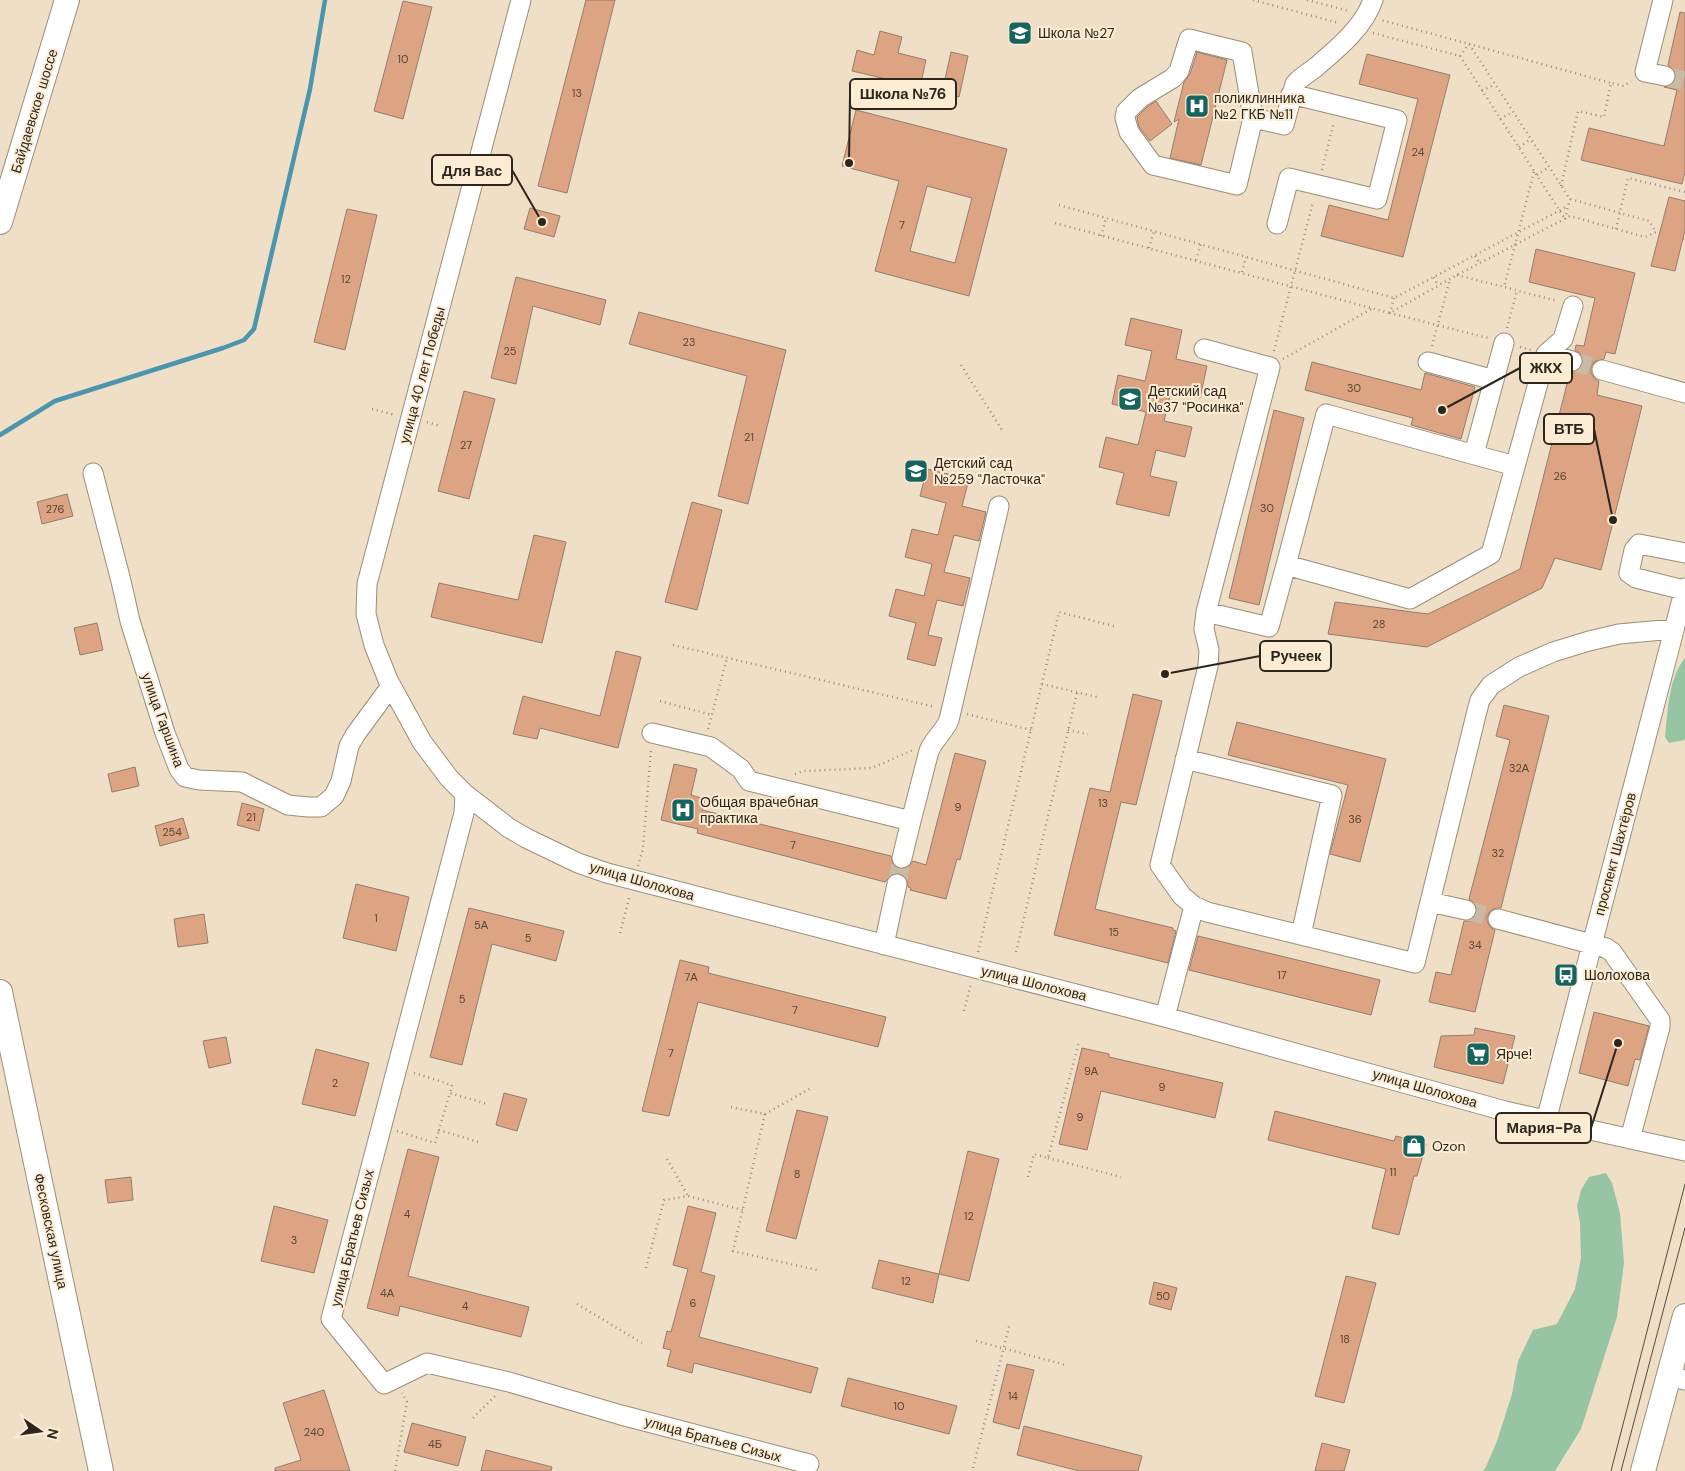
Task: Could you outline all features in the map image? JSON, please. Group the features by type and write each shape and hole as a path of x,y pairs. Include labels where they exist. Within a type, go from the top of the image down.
{"main road":[{"name":"Байдаевское шоссе","path":"0,222 67,0"},
{"name":"Фесковская улица","path":"0,992 101,1471"},
{"path":"1643,1471 1677,1378 1685,1316"}],"street":[{"name":"улица 40 лет Победы","path":"422,742 391,686 377,655 368,624 365,603 367,584 522,0"},
{"path":"1663,0 1645,72 1665,76"},
{"path":"1253,118 1284,125 1291,94 1298,80 1315,68 1365,15"},
{"path":"1189,39 1242,52 1253,118 1237,185 1153,165 1130,132 1125,118 1126,112 1131,105 1173,78 1179,71 1189,39"},
{"path":"1277,224 1289,178 1377,199 1397,120 1291,94"},
{"path":"1286,565 1410,599 1491,554 1546,354 1563,339 1573,306"},
{"path":"1474,454 1504,343"},
{"path":"1204,349 1270,366 1206,612 1204,629 1209,650 1208,666 1160,865 1182,896 1194,906 1206,912 1415,963 1480,700 1491,685 1519,667 1553,652 1588,641 1620,634 1674,629"},
{"path":"1546,354 1572,361"},
{"path":"1428,362 1494,380"},
{"path":"1602,370 1685,393"},
{"path":"1206,612 1269,627 1326,414 1515,466"},
{"name":"улица Гаршина","path":"93,473 130,620 165,733 179,769 185,777 199,780 242,782 288,805 308,808 321,807 334,796 338,789 349,746 355,735 391,686"},
{"path":"902,858 910,821 933,742 945,730 951,711 999,506"},
{"path":"1685,553 1639,544 1634,550 1629,573 1636,578 1685,589"},
{"name":"проспект Шахтёров","path":"1546,1121 1685,589"},
{"path":"652,733 710,748 741,769 749,781 910,821"},
{"name":"улица Шолохова","path":"422,742 448,778 508,828 526,838 607,873 1165,1016 1546,1121 1685,1151"},
{"path":"1185,760 1332,795 1301,935"},
{"name":"улица Братьев Сизых","path":"465,794 464,813 331,1319 384,1384 426,1363 509,1382 621,1415 809,1464"},
{"path":"884,945 897,884"},
{"path":"1430,902 1466,910"},
{"path":"1165,1016 1194,906"},
{"path":"1498,919 1592,943 1612,952 1660,1020 1660,1027 1630,1139"}],"path":[{"path":"1255,0 1365,15 1460,56 1565,219"},
{"path":"1307,0 1624,86 1645,72"},
{"path":"1460,56 1469,44"},
{"path":"1469,44 1570,199 1649,221 1656,232"},
{"path":"1561,186 1578,111 1604,117 1611,83"},
{"path":"1482,91 1495,84"},
{"path":"1270,366 1339,106"},
{"path":"1500,119 1513,112"},
{"path":"1519,147 1531,139"},
{"path":"1537,175 1549,167"},
{"path":"1504,287 1534,170"},
{"path":"1616,229 1628,178 1685,192"},
{"path":"1565,219 1570,199"},
{"path":"1059,205 1394,298 1568,206"},
{"path":"1390,312 1570,216 1645,237 1656,232 1660,233"},
{"path":"1102,236 1106,218"},
{"path":"1055,223 1546,354"},
{"path":"1149,248 1154,232"},
{"path":"1196,260 1200,244"},
{"path":"1475,256 1480,264"},
{"path":"1242,272 1246,257"},
{"path":"1457,275 1573,306"},
{"path":"1434,277 1438,286"},
{"path":"1428,362 1450,279"},
{"path":"1504,343 1517,291"},
{"path":"1390,312 1394,298"},
{"path":"1270,366 1373,308"},
{"path":"960,365 1002,430"},
{"path":"964,1011 1058,612 1114,626"},
{"path":"674,645 1031,730"},
{"path":"704,746 727,658"},
{"path":"1042,684 1097,697"},
{"path":"1016,952 1077,693"},
{"path":"660,701 712,715"},
{"path":"1068,730 1088,734"},
{"path":"643,850 652,733"},
{"path":"762,785 804,771 872,768 933,742"},
{"path":"1048,1158 1079,1042"},
{"path":"381,1127 435,1143 450,1093 452,1085 396,1068"},
{"path":"731,1107 765,1114 813,1088"},
{"path":"450,1093 487,1104"},
{"path":"765,1114 733,1251 817,1270"},
{"path":"439,1130 478,1142"},
{"path":"1028,1177 1034,1154 1121,1178"},
{"path":"668,1159 688,1196"},
{"path":"646,1268 664,1200 688,1196 743,1210"},
{"path":"577,1304 642,1343"},
{"path":"973,1468 1010,1323"},
{"path":"976,1341 1066,1365"},
{"path":"473,1418 509,1382"},
{"path":"395,1471 407,1402"}],"green space":[{"path":"1685,658 1685,740 1669,743 1665,737 1668,706 1675,676"},
{"path":"1606,1173 1612,1183 1620,1213 1624,1263 1617,1317 1581,1429 1555,1471 1482,1471 1485,1469 1497,1441 1512,1394 1518,1361 1533,1330 1557,1324 1575,1289 1581,1258 1580,1223 1577,1206 1581,1190 1589,1177"}],"building":[{"path":"586,0 615,0 567,193 538,186"},
{"path":"403,1 432,7 403,119 374,111"},
{"path":"1680,12 1685,13 1685,172 1682,184 1581,160 1589,128 1664,146 1677,90 1664,87 1673,84 1676,79 1675,72 1668,65"},
{"path":"880,31 902,37 898,53 926,60 920,87 852,71 857,50 874,55"},
{"path":"951,52 968,56 959,97 942,93"},
{"name":"поликлинника №2 ГКБ №11","path":"1197,52 1227,60 1201,165 1170,158 1179,119 1174,122 1184,82 1190,74"},
{"path":"1367,54 1450,75 1403,257 1321,236 1329,205 1388,220 1418,99 1359,84"},
{"path":"1156,101 1172,124 1150,141 1139,127 1137,117"},
{"path":"856,110 1007,149 969,296 875,271 899,181 842,166","holes":["927,186 972,198 955,263 910,251"]},
{"path":"1669,197 1685,201 1685,230 1675,271 1651,266"},
{"path":"530,208 560,216 554,237 524,229"},
{"path":"347,209 377,215 345,350 314,342"},
{"path":"1536,249 1635,273 1615,354 1606,352 1604,359 1594,362 1591,367 1591,373 1599,381 1597,395 1642,406 1601,570 1555,558 1542,588 1427,647 1328,634 1335,602 1428,614 1520,569 1570,372 1580,369 1583,363 1580,353 1575,350 1576,345 1584,346 1595,298 1529,282"},
{"path":"516,277 606,300 600,325 533,306 516,384 491,378"},
{"path":"639,312 786,350 748,504 718,496 747,376 629,344"},
{"path":"1131,318 1182,330 1176,359 1207,366 1200,398 1171,392 1164,421 1192,427 1185,457 1156,450 1150,476 1177,482 1169,516 1116,504 1124,473 1099,467 1106,437 1138,445 1146,412 1112,404 1118,375 1145,381 1152,351 1125,345"},
{"path":"1312,362 1421,390 1425,373 1475,387 1461,439 1411,425 1413,418 1305,390"},
{"path":"464,391 495,399 469,499 438,491"},
{"path":"1274,410 1304,418 1259,605 1229,598"},
{"path":"927,469 969,479 962,506 986,512 979,541 954,535 944,572 970,578 963,606 937,600 928,635 942,638 935,666 907,659 916,623 889,616 896,589 924,596 932,564 905,557 912,529 938,535 946,503 920,496"},
{"path":"67,494 73,516 42,524 37,502"},
{"path":"692,502 722,510 697,610 665,602"},
{"path":"534,535 566,542 542,643 431,617 439,583 518,600"},
{"path":"97,623 103,650 80,655 74,628"},
{"path":"616,651 641,657 618,748 540,728 537,739 513,734 523,696 600,716"},
{"path":"1133,694 1162,701 1136,805 1121,802 1095,909 1173,928 1176,931 1168,963 1054,935 1090,788 1110,792"},
{"path":"1504,705 1549,716 1501,908 1490,911 1487,917 1490,927 1495,930 1475,1012 1429,1002 1436,972 1451,975 1464,921 1470,921 1477,913 1477,906 1469,899 1510,740 1496,736"},
{"path":"1237,722 1386,759 1360,862 1330,854 1348,785 1228,755"},
{"path":"955,753 986,761 960,860 957,859 946,899 910,890 911,888 908,887 905,876 900,873 893,874 885,882 697,833 698,829 661,820 674,764 697,769 691,795 705,799 702,810 891,856 894,866 900,869 906,869 913,861 926,865"},
{"path":"135,767 139,786 112,792 108,774"},
{"path":"242,803 264,809 259,831 237,825"},
{"path":"183,818 189,838 160,846 155,826"},
{"path":"356,884 409,897 396,951 343,938"},
{"path":"469,908 564,931 556,961 492,944 462,1065 430,1057"},
{"path":"204,914 208,943 178,947 174,919"},
{"path":"1198,936 1380,980 1371,1015 1189,970"},
{"path":"680,960 709,967 708,973 886,1017 878,1047 698,1002 669,1116 642,1111"},
{"path":"1594,1012 1649,1026 1640,1060 1635,1059 1628,1086 1579,1073"},
{"path":"1475,1028 1515,1036 1503,1084 1434,1067 1441,1036 1474,1035"},
{"path":"226,1037 231,1063 209,1068 203,1041"},
{"path":"1082,1048 1109,1054 1109,1057 1223,1083 1215,1118 1101,1091 1087,1150 1059,1144"},
{"path":"316,1049 369,1063 355,1116 302,1104"},
{"path":"504,1093 527,1099 517,1131 496,1125"},
{"path":"797,1110 828,1117 796,1239 766,1231"},
{"path":"1275,1111 1394,1141 1396,1136 1426,1144 1417,1176 1414,1176 1399,1235 1372,1228 1386,1169 1268,1140"},
{"path":"408,1149 439,1157 408,1276 529,1307 521,1337 400,1306 398,1316 367,1308"},
{"path":"968,1151 999,1159 969,1281 939,1274"},
{"path":"131,1177 133,1200 108,1203 105,1180"},
{"path":"274,1206 328,1220 314,1273 261,1261"},
{"path":"688,1206 716,1213 701,1272 715,1276 699,1337 818,1368 811,1393 694,1363 692,1373 667,1366 671,1350 663,1348 667,1331 671,1332 688,1269 673,1265"},
{"path":"879,1260 939,1274 933,1303 872,1288"},
{"path":"1346,1276 1376,1283 1344,1403 1315,1396"},
{"path":"1154,1282 1177,1288 1171,1310 1149,1304"},
{"path":"1007,1364 1034,1370 1019,1429 993,1422"},
{"path":"848,1378 957,1406 949,1434 841,1406"},
{"path":"324,1390 350,1471 275,1471 275,1468 301,1460 283,1403"},
{"path":"412,1423 466,1437 458,1466 404,1452"},
{"path":"1024,1426 1142,1456 1138,1471 1079,1471 1017,1455"},
{"path":"1322,1443 1350,1450 1344,1471 1315,1471"},
{"path":"486,1450 552,1467 551,1471 481,1471"}],"waterway":[{"path":"0,435 55,401 223,348 244,340 254,329 310,89 325,0"}],"tunnel":[{"path":"1665,76 1685,81"},
{"path":"1572,361 1602,370"},
{"path":"897,884 902,858"},
{"path":"1466,910 1498,919"}],"tram line":[{"path":"1611,1471 1685,1184"},
{"path":"1621,1471 1685,1228"}],"place":[{"name":"Школа №27","path":"1020,33"},
{"name":"поликлинника №2 ГКБ №11","path":"1197,106"},
{"name":"Школа №76","path":"849,163"},
{"name":"Для Вас","path":"542,222"},
{"name":"Детский сад №37 \"Росинка\"","path":"1130,399"},
{"name":"ЖКХ","path":"1442,410"},
{"name":"Детский сад №259 \"Ласточка\"","path":"916,471"},
{"name":"ВТБ","path":"1613,520"},
{"name":"Ручеек","path":"1165,674"},
{"name":"Общая врачебная практика","path":"683,810"},
{"name":"Шолохова","path":"1566,975"},
{"name":"Мария-Ра","path":"1618,1043"},
{"name":"Ярче!","path":"1478,1054"},
{"name":"Ozon","path":"1414,1146"}]}
